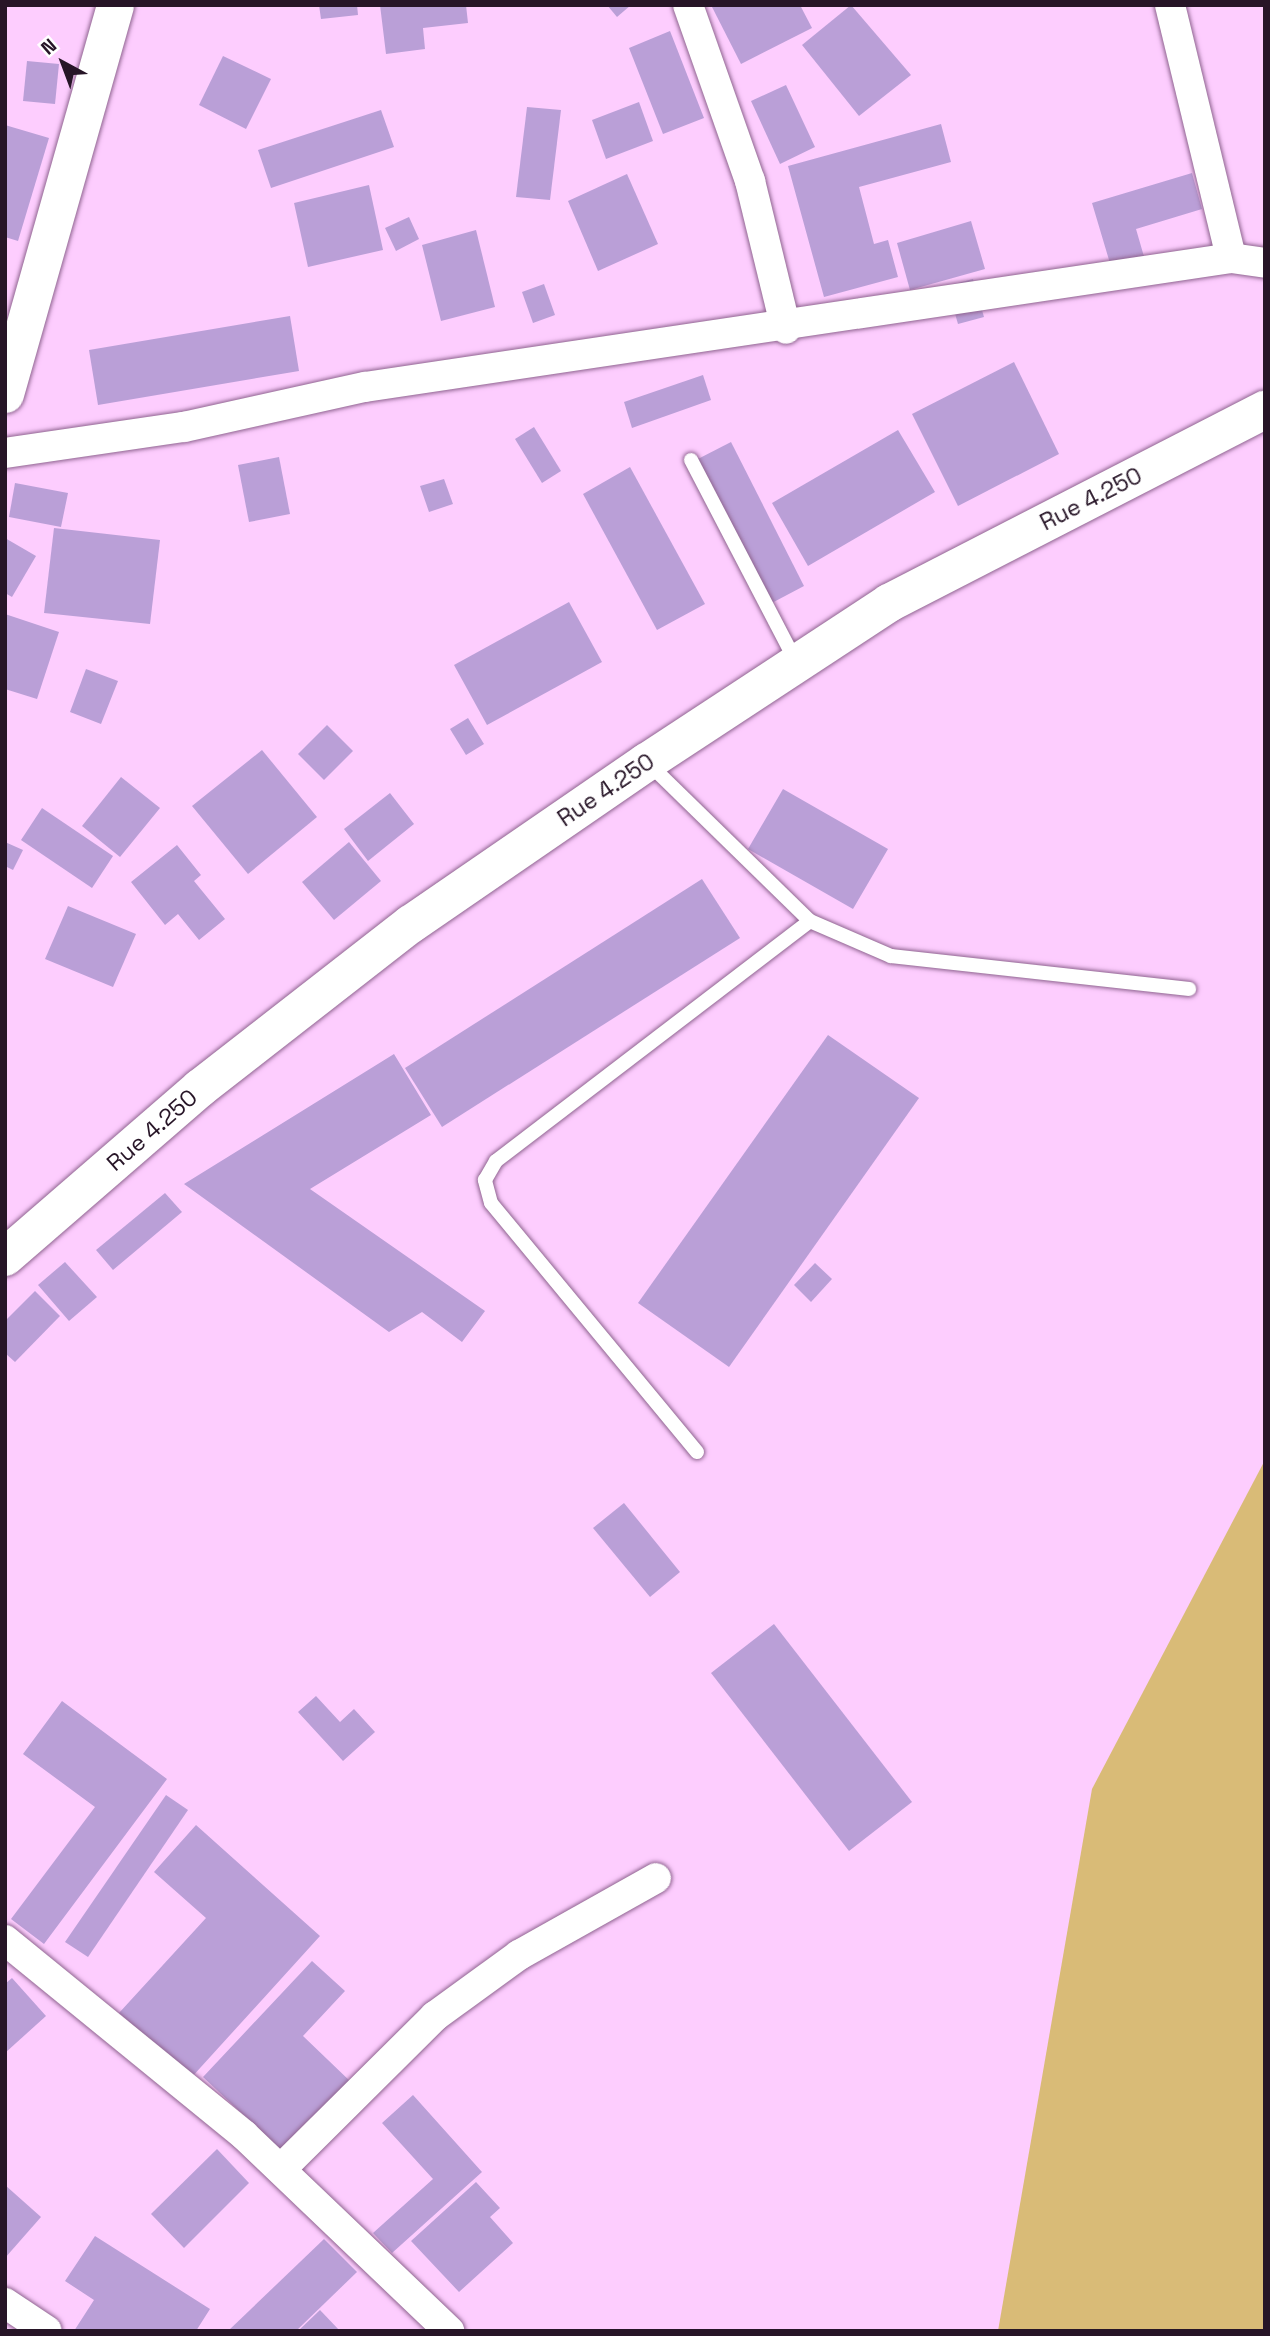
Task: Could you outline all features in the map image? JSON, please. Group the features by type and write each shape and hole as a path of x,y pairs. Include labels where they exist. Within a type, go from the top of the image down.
{"main road":[{"name":"Rue 4.250","path":"5,1257 200,1088 411,924 647,762 889,603 1265,410"}],"street":[{"path":"5,394 115,5"},
{"path":"688,5 746,169 786,329"},
{"path":"1170,5 1231,258"},
{"path":"5,453 184,427 365,387 786,329 1231,258 1265,264"},
{"path":"281,2169 435,2016 519,1955 656,1878"},
{"path":"5,1940 281,2169 449,2331"},
{"path":"5,2303 47,2331"}],"lane":[{"path":"691,460 797,663"},
{"path":"647,762 810,921 891,956 1189,989"},
{"path":"697,1452 491,1203 485,1180 496,1161 810,921"}],"shaded area":[{"path":"1265,1460 1265,2331 998,2331 1092,1789"}],"building":[{"path":"319,5 357,5 358,15 321,19"},
{"path":"380,5 466,5 468,23 423,28 425,49 386,54"},
{"path":"607,5 631,5 617,17"},
{"path":"711,5 800,5 812,28 741,64"},
{"path":"851,5 911,75 859,116 802,45"},
{"path":"670,31 704,118 663,134 629,48"},
{"path":"223,56 271,79 246,129 199,105"},
{"path":"27,61 59,64 55,104 23,101"},
{"path":"786,85 815,147 780,164 751,101"},
{"path":"639,102 653,141 606,159 592,120"},
{"path":"527,107 561,110 550,200 516,197"},
{"path":"381,110 394,147 271,188 258,150"},
{"path":"941,124 951,162 859,187 874,244 888,240 898,277 824,297 788,166"},
{"path":"5,125 49,138 18,241 5,237"},
{"path":"1192,173 1202,209 1136,229 1145,260 1112,270 1092,203"},
{"path":"627,174 658,244 598,271 568,201"},
{"path":"369,185 383,250 308,267 294,203"},
{"path":"409,217 419,239 396,251 385,228"},
{"path":"971,221 985,269 910,290 897,243"},
{"path":"476,230 495,307 441,321 422,245"},
{"path":"973,279 984,317 958,324 947,286"},
{"path":"544,284 555,315 533,323 522,292"},
{"path":"290,316 299,371 98,405 89,350"},
{"path":"1014,362 1059,454 958,506 912,414"},
{"path":"703,375 711,400 632,428 624,402"},
{"path":"534,427 561,471 542,483 515,439"},
{"path":"898,430 935,492 808,566 772,503"},
{"path":"731,442 804,586 768,605 694,461"},
{"path":"279,457 290,514 249,522 238,465"},
{"path":"630,467 705,604 657,630 583,494"},
{"path":"444,479 453,504 429,512 420,486"},
{"path":"15,483 68,493 61,527 9,517"},
{"path":"54,528 160,540 150,624 44,613"},
{"path":"5,538 36,556 12,597 5,593"},
{"path":"569,602 602,662 487,725 454,665"},
{"path":"5,614 59,632 37,699 5,689"},
{"path":"86,669 118,681 101,724 70,712"},
{"path":"468,718 484,744 466,755 450,729"},
{"path":"327,725 353,751 324,780 298,754"},
{"path":"262,750 317,817 248,874 192,806"},
{"path":"121,777 160,808 120,857 82,826"},
{"path":"783,789 888,849 853,909 748,849"},
{"path":"390,793 414,824 368,861 344,829"},
{"path":"42,808 113,856 92,888 21,840"},
{"path":"5,842 23,850 13,870 5,866"},
{"path":"349,842 381,881 334,920 302,882"},
{"path":"177,845 201,875 194,881 225,919 199,940 178,914 165,925 131,882"},
{"path":"702,879 740,938 442,1127 405,1068"},
{"path":"68,906 136,934 113,987 45,959"},
{"path":"828,1035 919,1098 729,1367 638,1303"},
{"path":"394,1054 431,1115 310,1189 485,1311 462,1342 422,1312 389,1332 184,1184"},
{"path":"165,1193 182,1212 113,1270 96,1250"},
{"path":"65,1262 97,1297 69,1321 38,1285"},
{"path":"815,1263 832,1279 811,1302 794,1285"},
{"path":"35,1291 60,1316 15,1362 5,1353 5,1321"},
{"path":"624,1503 680,1572 650,1597 593,1528"},
{"path":"774,1624 912,1802 849,1851 711,1673"},
{"path":"316,1696 340,1722 354,1709 375,1732 343,1761 298,1712"},
{"path":"62,1701 167,1779 44,1944 11,1919 95,1807 23,1754"},
{"path":"166,1795 188,1810 88,1957 65,1942"},
{"path":"196,1825 320,1936 191,2078 119,2013 206,1918 154,1872"},
{"path":"312,1961 345,1991 303,2036 352,2083 285,2154 203,2077"},
{"path":"12,1978 46,2016 5,2053 5,1984"},
{"path":"413,2095 482,2172 392,2253 373,2233 433,2179 382,2123"},
{"path":"217,2149 249,2183 184,2248 151,2214"},
{"path":"476,2182 500,2208 490,2217 513,2243 459,2292 411,2241"},
{"path":"5,2185 41,2217 5,2258"},
{"path":"95,2236 210,2309 196,2331 74,2331 94,2300 65,2281"},
{"path":"324,2239 357,2272 296,2331 228,2331"},
{"path":"320,2310 340,2331 298,2331"}]}
